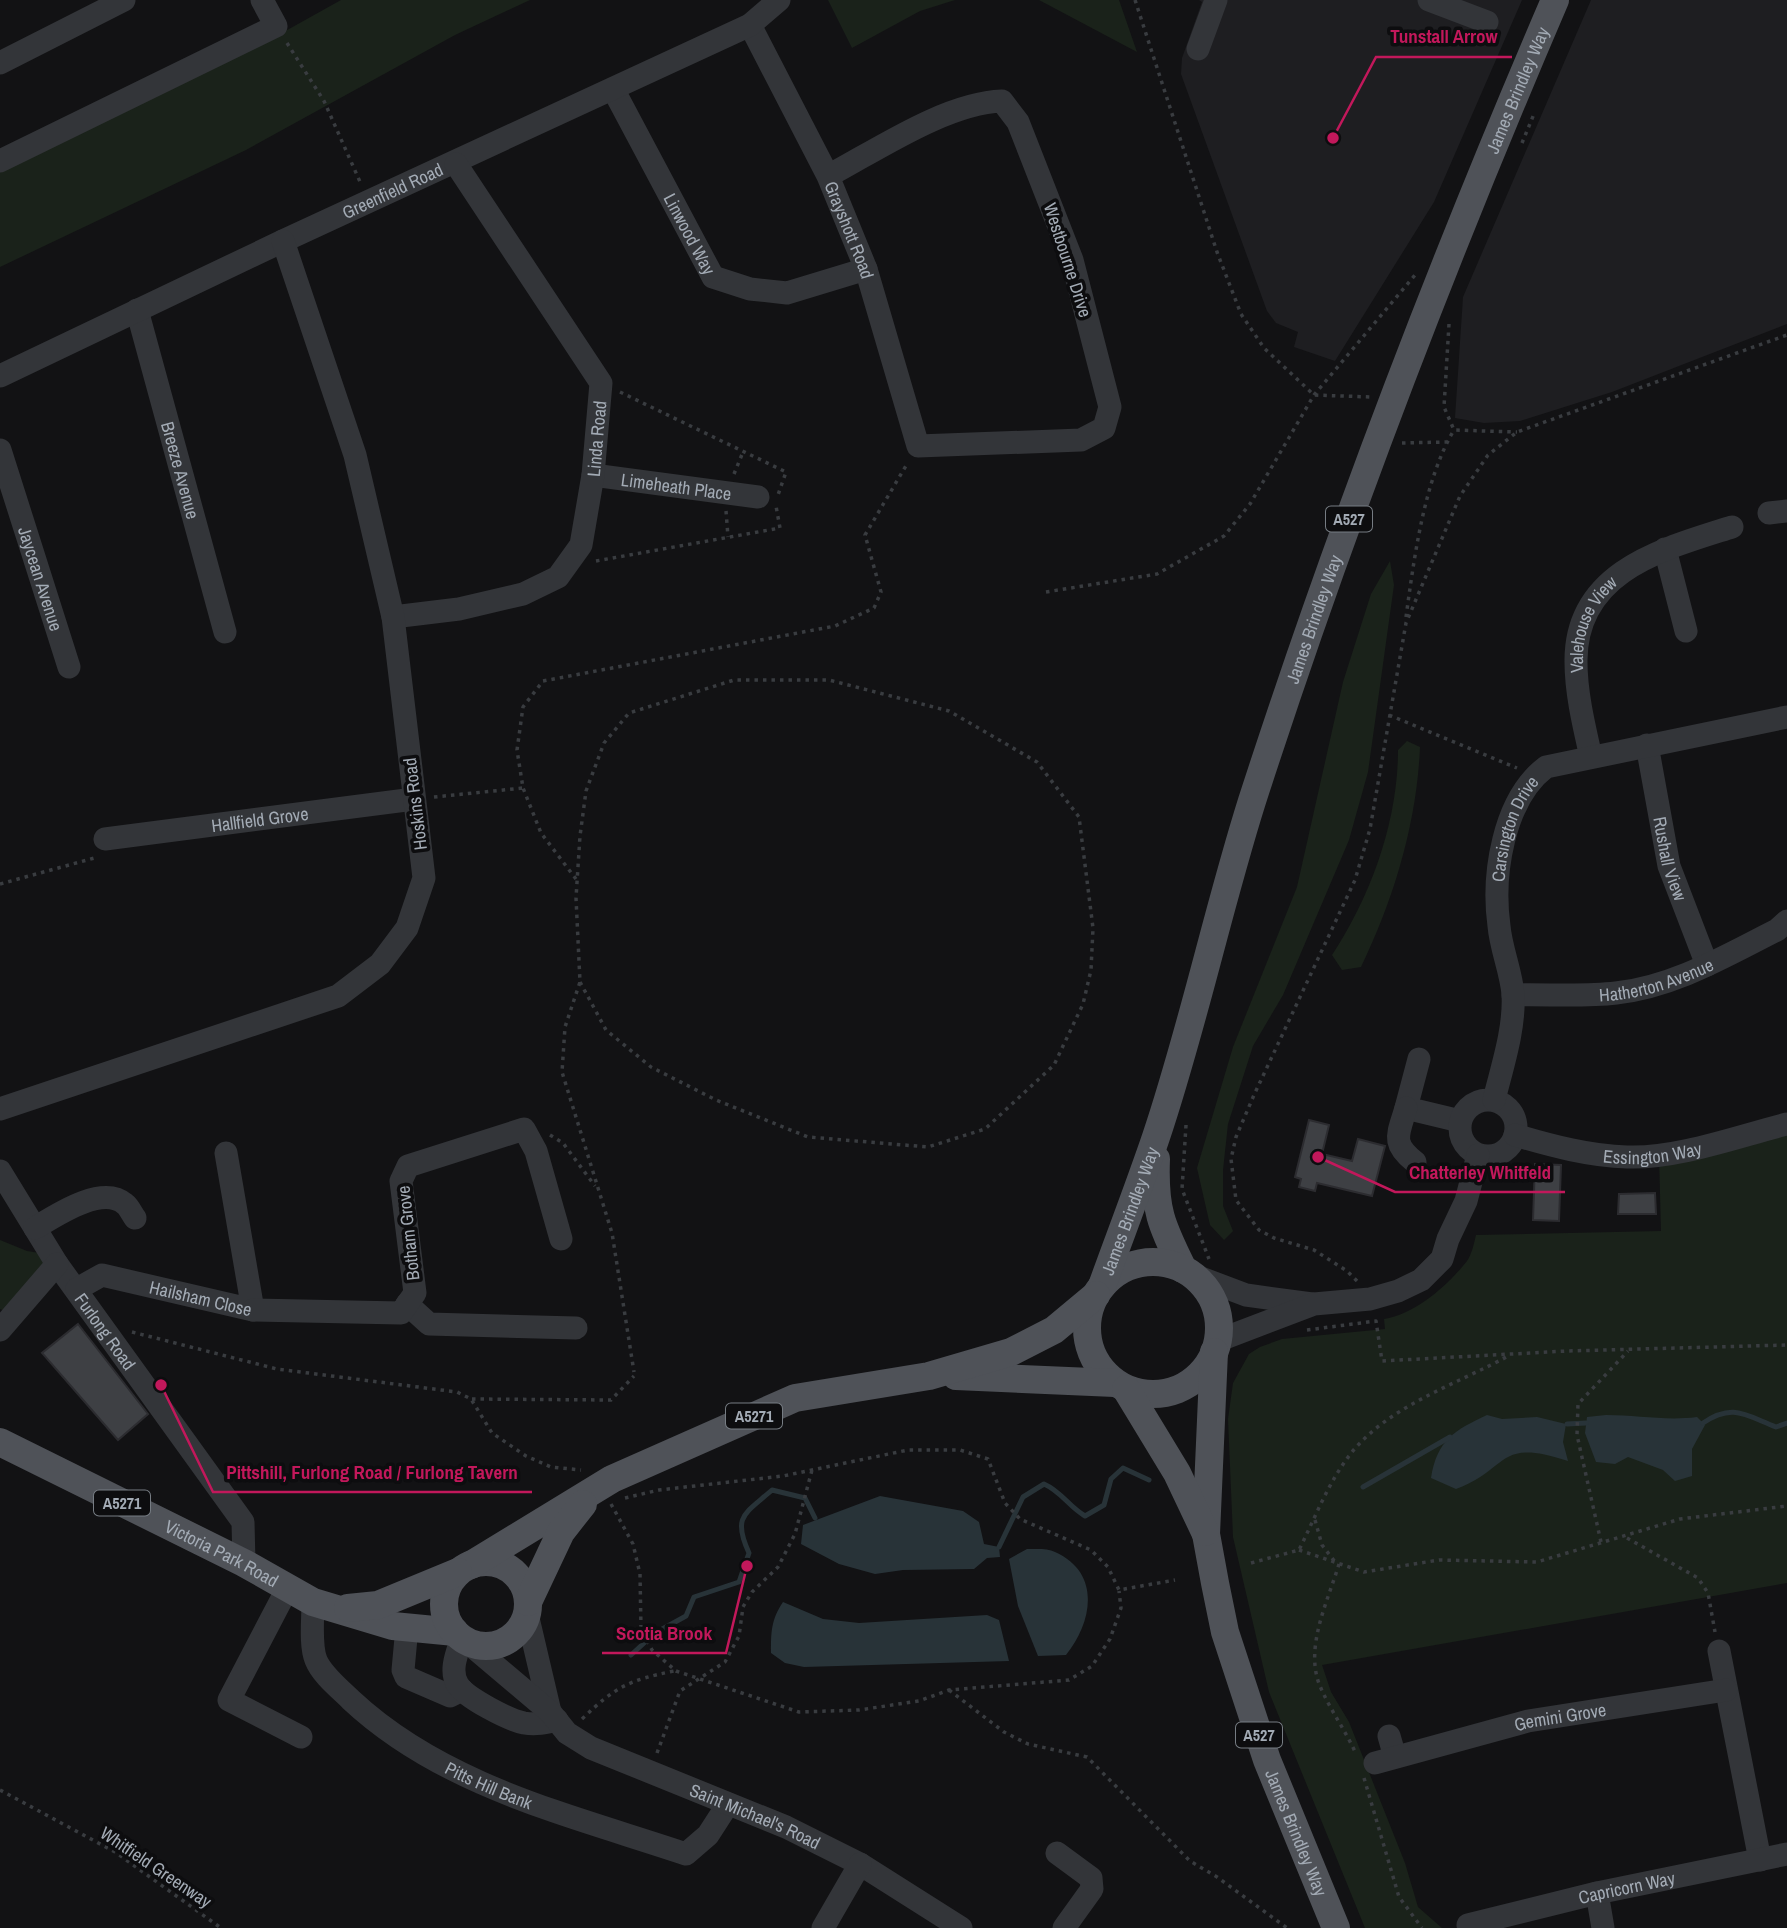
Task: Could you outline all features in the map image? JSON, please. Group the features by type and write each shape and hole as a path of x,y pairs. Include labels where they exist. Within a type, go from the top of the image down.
{"main road":[{"name":"James Brindley Way","path":"1099,1290 1156,1135 1251,804 1309,629 1407,358 1459,226 1555,0"},
{"name":"James Brindley Way","path":"1156,1135 1156,1204 1160,1224 1195,1268"},
{"path":"1099,1290 1118,1272 1143,1262 1195,1268"},
{"name":"A527","path":"1195,1268 1217,1314 1216,1347"},
{"name":"A527","path":"1099,1290 1089,1312 1087,1334 1093,1355 1121,1386"},
{"name":"A5271","path":"322,1606 378,1605 464,1569 599,1492 795,1398 929,1376 1011,1352 1054,1331 1099,1290"},
{"name":"James Brindley Way","path":"1216,1347 1206,1534 1225,1632 1267,1760 1336,1928"},
{"path":"1121,1386 1153,1394 1177,1389 1206,1367 1216,1347"},
{"name":"A5271","path":"929,1376 1121,1386"},
{"name":"James Brindley Way","path":"1121,1386 1177,1474 1206,1534"},
{"name":"Victoria Park Road","path":"0,1442 244,1563 322,1606 461,1637"},
{"name":"A5271","path":"527,1608 561,1532 599,1492"},
{"path":"495,1563 509,1568 525,1588 527,1608 515,1635 490,1646 461,1637 444,1605 446,1592 464,1569 495,1563"}],"street":[{"path":"0,63 124,0"},
{"path":"0,162 276,26 262,0"},
{"name":"Greenfield Road","path":"0,376 283,241 750,25 779,0"},
{"path":"1198,49 1216,0"},
{"path":"1429,0 1487,22"},
{"name":"Grayshott Road","path":"750,25 828,176 866,270 918,446"},
{"name":"Linwood Way","path":"614,89 713,277 750,289 787,293 866,270"},
{"name":"Westbourne Drive","path":"828,176 935,120 985,102 1002,101 1018,122 1072,260 1110,407 1104,428 1081,440 918,446"},
{"name":"Linda Road","path":"393,617 459,609 523,594 558,577 581,545 593,475 601,383 456,163"},
{"name":"Hoskins Road","path":"0,1109 338,996 380,964 407,928 424,878 393,617 355,454 283,241"},
{"name":"Breeze Avenue","path":"137,310 225,632"},
{"name":"Jaycean Avenue","path":"0,450 69,667"},
{"name":"Limeheath Place","path":"593,475 758,498"},
{"name":"Valehouse View","path":"1591,757 1575,660 1582,627 1592,602 1628,566 1665,549 1732,527"},
{"path":"1665,549 1686,631"},
{"name":"Carsington Drive","path":"1494,1100 1510,1028 1513,995 1499,926 1497,887 1513,811 1535,776 1546,767 1647,745 1785,724"},
{"name":"Rushall View","path":"1647,745 1669,866 1707,965"},
{"name":"Hallfield Grove","path":"106,839 414,799"},
{"name":"Hatherton Avenue","path":"1513,995 1617,993 1665,982 1707,965 1777,930 1787,921"},
{"path":"1415,1163 1402,1152 1397,1139 1419,1059"},
{"path":"1494,1100 1506,1106 1513,1115 1516,1135 1500,1154 1478,1155 1462,1141 1460,1121 1473,1103 1494,1100"},
{"path":"1406,1108 1460,1121"},
{"name":"Essington Way","path":"1516,1135 1552,1146 1629,1157 1667,1154 1787,1124"},
{"path":"524,1129 536,1151 561,1239"},
{"name":"Botham Grove","path":"253,1310 401,1313 415,1293 401,1181 408,1166 524,1129"},
{"name":"Hailsham Close","path":"77,1289 102,1275 253,1310 226,1153"},
{"path":"1195,1268 1246,1295 1314,1304 1370,1299 1398,1291 1421,1280 1442,1259 1448,1238 1466,1201 1478,1155"},
{"name":"Furlong Road","path":"0,1171 57,1264 243,1522 244,1563"},
{"path":"35,1228 85,1201 105,1198 124,1203 135,1218"},
{"path":"0,1330 57,1264"},
{"path":"407,1304 429,1324 576,1328"},
{"path":"1216,1347 1314,1304"},
{"path":"287,1589 229,1700 301,1737"},
{"name":"Pitts Hill Bank","path":"322,1606 316,1660 335,1685 372,1720 443,1766 509,1796 686,1854 708,1835 728,1804"},
{"path":"461,1637 453,1667 457,1684 468,1696 521,1722 558,1722 527,1608"},
{"path":"407,1627 402,1670 406,1677 450,1696 462,1690"},
{"name":"Saint Michael's Road","path":"461,1637 512,1684 591,1748 786,1827 860,1864 961,1928"},
{"path":"1719,1651 1760,1860"},
{"name":"Gemini Grove","path":"1375,1756 1528,1721 1726,1690"},
{"path":"1057,1853 1091,1878 1092,1889 1064,1928"},
{"name":"Capricorn Way","path":"1468,1925 1597,1893 1787,1854"},
{"path":"823,1928 860,1864"},
{"path":"1597,1893 1603,1928"}],"path":[{"path":"1135,0 1217,252 1241,314 1264,348 1314,395 1372,397"},
{"path":"276,26 324,101 369,202"},
{"path":"1520,149 1539,102"},
{"path":"1046,592 1157,574 1224,536 1250,504 1314,395 1417,273"},
{"path":"1440,333 1447,320 1444,407 1454,430"},
{"path":"1406,623 1460,496 1488,455 1517,432 1787,335"},
{"path":"1454,430 1517,432"},
{"path":"1348,1287 1360,1286 1347,1271 1314,1250 1274,1238 1259,1230 1236,1200 1231,1159 1236,1137 1254,1095 1355,880 1370,829 1423,516 1447,442 1454,430"},
{"path":"1400,433 1396,444 1447,442"},
{"path":"577,881 541,833 523,788 517,750 523,707 543,681 835,626 874,608 881,592 865,535 918,446"},
{"path":"108,1334 115,1329 207,1349 277,1369 457,1392 471,1399 611,1400 634,1374 612,1233 562,1072 565,1027 580,982 577,881 586,791 604,743 629,713 734,680 828,680 949,711 1037,762 1079,817 1090,884 1093,928 1091,970 1083,1004 1054,1065 985,1129 928,1147 808,1138 716,1100 651,1067 606,1030 580,982"},
{"path":"1389,715 1461,742 1535,776"},
{"path":"414,799 523,788"},
{"path":"0,884 97,859 106,839"},
{"path":"1187,1121 1182,1144 1182,1189 1195,1268"},
{"path":"524,1129 554,1136 563,1143 598,1190"},
{"path":"1302,1331 1376,1321 1382,1362 1512,1354 1787,1345"},
{"path":"1601,1542 1577,1435 1578,1404 1629,1350"},
{"path":"1299,1550 1347,1458 1375,1429 1420,1401 1512,1354"},
{"path":"471,1399 492,1433 526,1456 551,1467 577,1468 591,1474 599,1492 633,1544 640,1574 641,1629 652,1650 676,1671 799,1712 859,1710 919,1701 949,1690 1069,1680 1092,1665 1110,1639 1121,1608 1119,1590 1108,1567 1091,1550 1020,1519 1005,1503 988,1460 960,1450 908,1450 813,1470 659,1490 633,1499 599,1492"},
{"path":"650,1772 680,1691 724,1662 739,1636 748,1600 778,1567 795,1534 813,1470"},
{"path":"1251,1563 1299,1550 1364,1572 1439,1560 1537,1562 1680,1519 1787,1506"},
{"path":"1315,1520 1322,1545 1337,1563"},
{"path":"1625,1537 1698,1578 1708,1593 1719,1651"},
{"path":"1337,1563 1317,1633 1316,1670 1320,1686 1345,1729 1375,1756 1399,1897 1422,1928"},
{"path":"1119,1590 1175,1580"},
{"path":"558,1722 637,1679 676,1671"},
{"path":"949,1690 1004,1732 1028,1744 1087,1757 1190,1861 1217,1877 1287,1928"},
{"name":"Whitfield Greenway","path":"0,1790 115,1852 221,1928"}],"shaded area":[{"path":"341,0 530,0 455,35 246,150 0,267 0,168 289,29"},
{"path":"828,0 955,0 920,11 852,48"},
{"path":"1039,0 1119,0 1137,52"},
{"path":"1199,0 1522,0 1434,202 1335,361 1294,347 1298,332 1276,323 1267,311 1181,74 1182,58 1202,2"},
{"path":"1591,0 1787,0 1787,324 1612,392 1520,421 1484,423 1455,418 1463,297"},
{"path":"1390,561 1394,585 1368,772 1349,840 1283,995 1253,1046 1228,1124 1223,1170 1223,1206 1233,1231 1224,1240 1210,1225 1197,1168 1233,1047 1297,887 1343,682 1371,594"},
{"path":"1407,741 1420,747 1414,803 1402,860 1384,914 1361,967 1342,970 1332,955 1359,908 1380,857 1393,804 1398,750"},
{"path":"1787,1126 1787,1583 1322,1665 1331,1692 1349,1722 1405,1863 1418,1907 1442,1928 1365,1928 1269,1692 1233,1537 1228,1419 1233,1383 1249,1354 1282,1339 1385,1329 1384,1319 1419,1305 1451,1279 1469,1258 1476,1235 1661,1231 1659,1155"},
{"path":"0,1240 27,1251 52,1255 14,1315 0,1309"},
{"path":"1487,1415 1502,1419 1537,1417 1566,1424 1563,1442 1568,1461 1545,1454 1515,1454 1456,1489 1431,1478 1438,1454 1449,1438"},
{"path":"1587,1417 1697,1417 1705,1425 1692,1449 1692,1476 1675,1481 1663,1470 1628,1457 1615,1464 1596,1462 1585,1433"},
{"path":"880,1496 963,1511 979,1522 984,1544 999,1547 1000,1557 987,1558 974,1569 903,1570 875,1574 839,1564 801,1544 803,1525"},
{"path":"1027,1549 1052,1551 1070,1561 1080,1572 1086,1585 1088,1599 1082,1628 1066,1655 1038,1656 1018,1606 1009,1559"},
{"path":"783,1602 823,1619 859,1623 987,1615 999,1620 1009,1661 804,1667 785,1663 771,1653 772,1626"}],"building":[{"path":"1309,1120 1329,1125 1322,1154 1352,1161 1358,1139 1385,1146 1372,1196 1317,1183 1315,1191 1299,1187 1301,1179 1295,1177"},
{"path":"1535,1164 1561,1165 1559,1221 1533,1220"},
{"path":"1655,1193 1656,1214 1618,1214 1619,1194"},
{"path":"78,1324 148,1414 118,1440 42,1353"}],"waterway":[{"path":"1703,1423 1731,1412 1747,1415 1776,1427 1787,1423"},
{"path":"1567,1424 1586,1423"},
{"path":"1363,1487 1450,1437"},
{"path":"999,1547 1023,1497 1044,1484 1085,1516 1104,1505 1111,1479 1123,1468 1149,1480"},
{"path":"631,1655 655,1633 686,1616 694,1597 739,1582 749,1553 742,1531 744,1517 772,1490 805,1498 815,1518"}],"place":[{"name":"Tunstall Arrow","path":"1333,138"},
{"name":"Chatterley Whitfeld","path":"1318,1157"},
{"name":"Pittshill, Furlong Road / Furlong Tavern","path":"161,1385"},
{"name":"Scotia Brook","path":"747,1566"}]}
